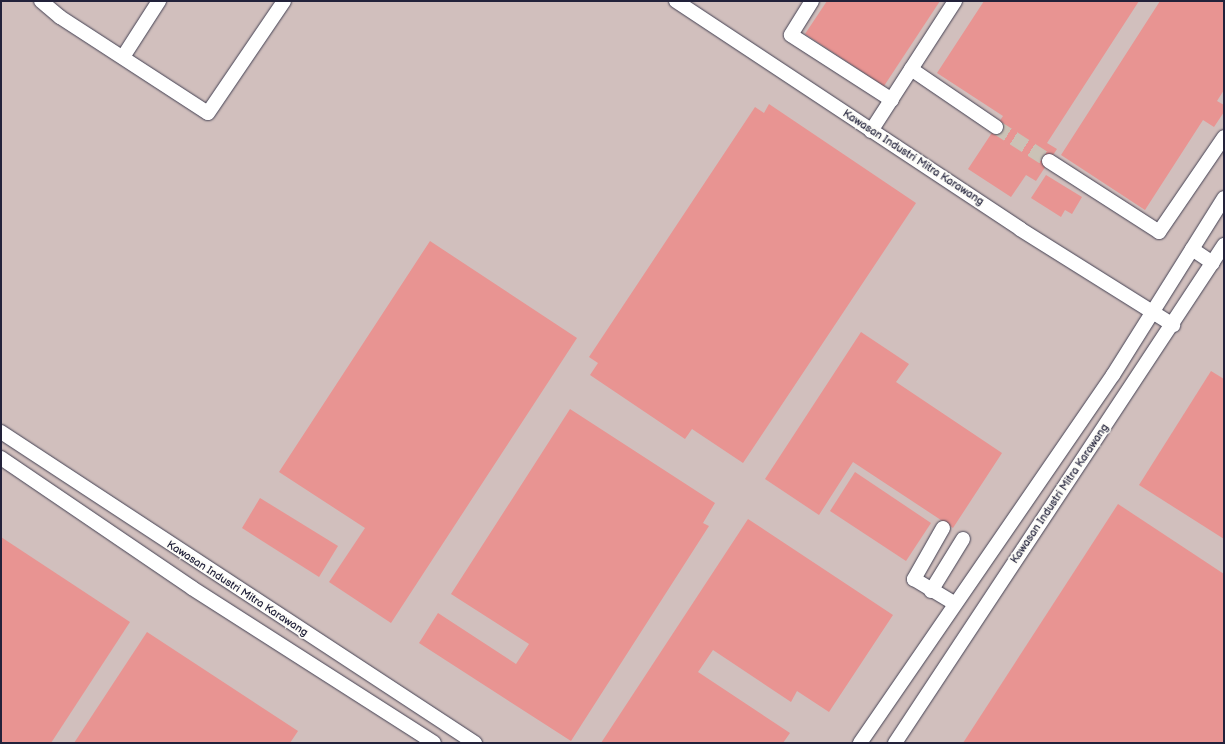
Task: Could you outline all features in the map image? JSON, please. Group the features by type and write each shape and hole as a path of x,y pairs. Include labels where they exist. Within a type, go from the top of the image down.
{"street":[{"path":"41,1 208,113 284,1"},
{"path":"123,57 159,1"},
{"name":"Kawasan Industri Mitra Karawang","path":"676,1 871,131 1173,325"},
{"path":"812,1 791,35 892,100"},
{"path":"871,131 955,1"},
{"path":"911,70 996,127"},
{"path":"1049,161 1159,232 1224,137"},
{"path":"860,743 954,603 1113,375 1224,198"},
{"name":"Kawasan Industri Mitra Karawang","path":"895,743 1173,325 1224,244"},
{"path":"1192,249 1213,263"},
{"name":"Kawasan Industri Mitra Karawang","path":"1,432 475,743"},
{"name":"Kawasan Industri Mitra Karawang","path":"1,458 192,588 434,743"},
{"path":"943,528 914,579 954,603"},
{"path":"931,590 963,539"}],"shaded area":[{"path":"1,1 1224,1 1224,743 1,743"}],"building":[{"path":"827,1 940,1 884,86 805,34"},
{"path":"984,1 1139,1 1047,143 1057,149 1036,181 1026,175 1011,197 968,169 1003,116 937,73"},
{"path":"1160,1 1224,1 1224,90 1217,101 1224,105 1224,112 1214,127 1203,120 1145,210 1061,155"},
{"path":"769,104 916,203 743,463 692,429 685,439 590,375 598,363 589,357 755,107 764,113"},
{"path":"1046,175 1082,197 1072,214 1065,210 1061,217 1031,198"},
{"path":"430,241 577,338 391,623 329,582 365,528 279,472"},
{"path":"861,332 909,364 896,382 1002,453 953,528 853,462 819,515 765,479"},
{"path":"1211,371 1224,379 1224,539 1139,485"},
{"path":"570,409 715,503 703,523 709,526 571,741 419,643 438,613 516,664 529,644 451,594"},
{"path":"855,472 931,523 906,561 830,511"},
{"path":"260,498 338,546 319,577 242,528"},
{"path":"1118,504 1224,574 1224,743 963,743"},
{"path":"748,519 893,615 829,712 797,691 791,702 713,650 698,672 790,733 783,743 601,743"},
{"path":"1,537 130,622 51,743 1,743"},
{"path":"147,632 298,731 290,743 74,743"}],"tunnel":[{"path":"996,127 1049,161"}]}
